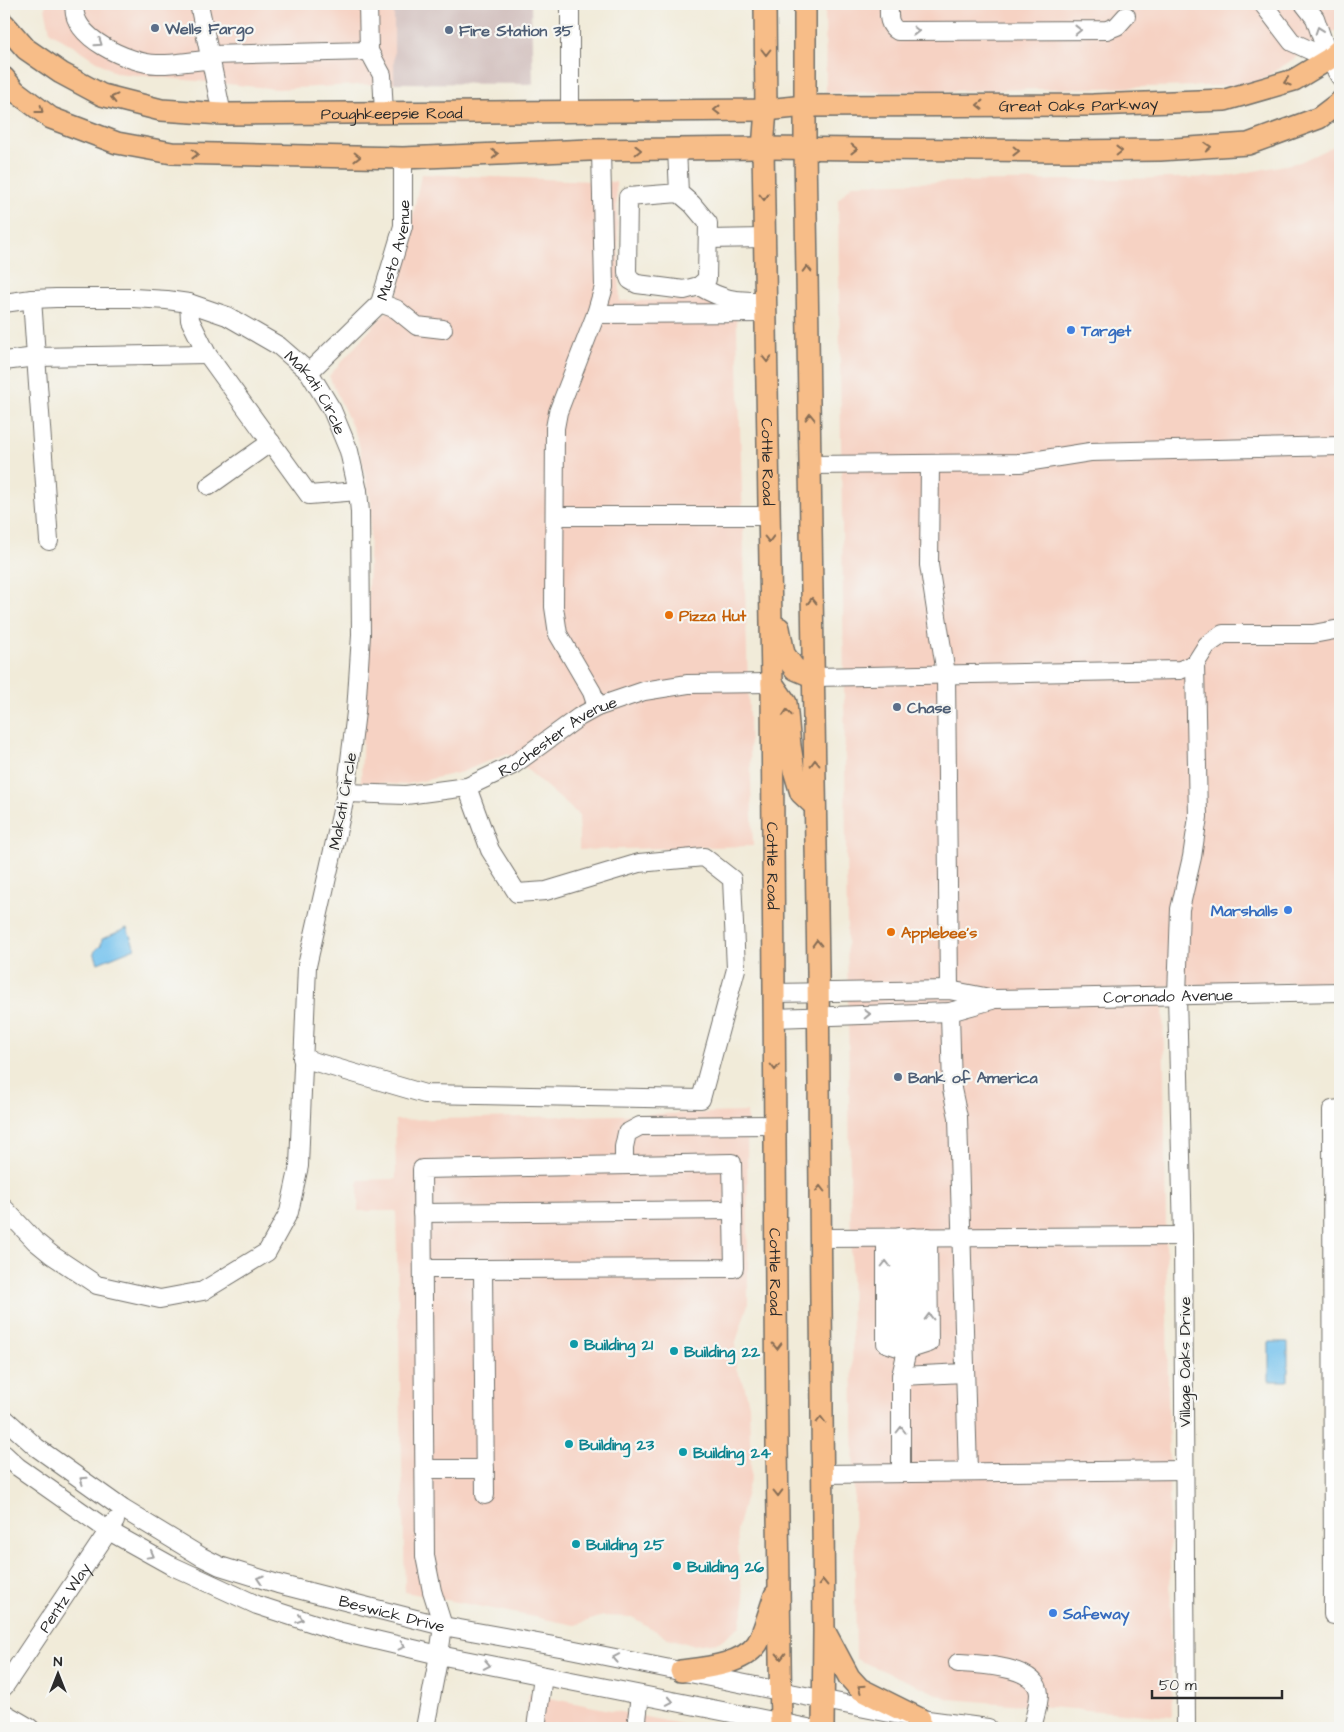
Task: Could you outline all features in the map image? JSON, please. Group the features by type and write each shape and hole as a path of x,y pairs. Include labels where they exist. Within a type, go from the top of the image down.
{"main road":[{"name":"Cottle Road","path":"765,4 766,110 763,148 772,683 781,1726"},
{"path":"805,4 805,148 818,992 824,1631 823,1728"},
{"name":"Poughkeepsie Road","path":"4,24 26,49 61,73 102,96 161,110 222,114 384,113 766,110 805,106"},
{"name":"Great Oaks Parkway","path":"805,106 1093,105 1225,100 1294,80 1337,62"},
{"path":"4,78 15,91 51,118 117,143 172,153 403,158 601,150 763,148 1160,150 1248,144 1319,118 1340,102"},
{"path":"770,564 779,632 784,654 796,669 814,676"},
{"path":"772,683 786,703 794,770 801,793 816,806"},
{"path":"681,1671 725,1664 746,1653 757,1644 780,1584"},
{"path":"824,1631 849,1677 860,1689 920,1719"}],"street":[{"path":"75,4 74,8 80,25 85,32 111,50 136,61 158,64 210,57 369,51"},
{"path":"200,4 222,114"},
{"path":"368,4 369,51 382,75 384,113"},
{"path":"570,4 570,111"},
{"path":"889,4 889,21 894,29 898,31 1107,30 1117,26 1126,16"},
{"path":"1263,4 1292,42 1337,62"},
{"path":"1304,4 1315,18 1337,62"},
{"path":"677,149 679,193"},
{"path":"597,707 592,692 558,634 554,607 555,428 558,412 596,314 604,287 601,150"},
{"name":"Musto Avenue","path":"309,372 380,303 404,226 403,158"},
{"path":"679,193 692,204 708,223 707,279 699,286 684,290 637,284 630,280 628,272 628,197 679,193"},
{"path":"708,240 765,238"},
{"path":"699,286 718,296 766,307"},
{"name":"Makati Circle","path":"4,303 32,299 133,298 189,303 227,316 257,333 279,346 309,372 332,410 349,451 358,491 360,512 361,635 356,712 346,793 307,966 299,1166 289,1212 267,1252 203,1291 160,1299 97,1285 52,1255 4,1208"},
{"path":"32,299 49,541"},
{"path":"189,303 190,320 207,354 309,495 358,491"},
{"path":"380,303 396,309 417,326 443,329"},
{"path":"596,314 766,307"},
{"path":"4,361 36,357 207,354"},
{"path":"209,486 271,442"},
{"path":"810,465 1020,464 1090,452 1340,446"},
{"path":"930,464 929,565 946,674 950,990"},
{"path":"555,516 769,516"},
{"path":"814,676 1180,670 1195,664 1206,645 1223,634 1313,634 1340,629"},
{"name":"Village Oaks Drive","path":"1186,1728 1183,1236 1177,995 1180,909 1192,857 1198,817 1195,664"},
{"name":"Rochester Avenue","path":"346,793 406,795 467,787 513,766 579,717 597,707 644,691 688,684 772,683"},
{"path":"302,1058 425,1094 701,1100 736,969 732,879 704,857 639,862 546,891 517,893 490,850 467,787"},
{"name":"Coronado Avenue","path":"774,993 950,990 995,999 1340,992"},
{"name":"Coronado Avenue","path":"774,1018 950,1012 995,999"},
{"path":"950,1012 952,1089 958,1117 968,1472"},
{"path":"1340,1109 1332,1110 1337,1363 1333,1615 1340,1615"},
{"path":"624,1165 624,1147 627,1134 640,1126 775,1125"},
{"path":"423,1269 734,1268 732,1163 422,1169 425,1556 432,1591 443,1626 425,1728"},
{"path":"422,1213 733,1210"},
{"path":"820,1238 1183,1236"},
{"path":"907,1237 929,1343 907,1350"},
{"path":"907,1237 901,1344 907,1350"},
{"path":"483,1269 485,1495"},
{"path":"901,1473 901,1376 907,1350"},
{"path":"901,1376 965,1373"},
{"name":"Beswick Drive","path":"4,1418 36,1447 123,1509 220,1566 278,1584 443,1626 920,1719 988,1728"},
{"name":"Beswick Drive","path":"4,1454 18,1467 109,1531 170,1565 257,1605 337,1631 439,1655 640,1695 781,1726 808,1728"},
{"path":"425,1470 485,1470"},
{"path":"822,1474 1184,1470"},
{"name":"Pentz Way","path":"4,1687 123,1509"},
{"path":"958,1663 991,1665 1029,1677 1036,1682 1039,1694 1032,1728"},
{"path":"536,1728 543,1676"},
{"path":"636,1728 640,1695"},
{"path":"4,1713 30,1728"}],"shaded area":[{"path":"46,4 394,4 394,83 278,89 116,73 50,32"},
{"path":"394,4 531,4 533,84 394,83"},
{"path":"825,4 1340,4 1340,28 1254,85 826,93"},
{"path":"1340,143 1340,981 1163,986 1172,1717 949,1699 856,1659 838,200 853,184 1224,177 1300,162"},
{"path":"421,174 616,182 620,301 736,299 753,846 579,850 579,815 508,753 462,772 404,785 361,782 371,503 358,440 329,376 396,301"},
{"path":"747,1112 748,1304 735,1345 736,1369 744,1384 749,1405 751,1476 737,1530 740,1577 745,1604 740,1626 719,1642 692,1645 668,1638 632,1617 603,1616 575,1625 405,1592 396,1211 358,1211 358,1180 396,1179 395,1120"},
{"path":"529,1694 701,1728 525,1728"}],"water":[{"path":"127,928 135,948 98,963 94,952 101,945 102,939"},
{"path":"1269,1342 1288,1342 1288,1381 1269,1381"}],"place":[{"name":"Wells Fargo","path":"155,28"},
{"name":"Fire Station 35","path":"449,30"},
{"name":"Target","path":"1071,330"},
{"name":"Pizza Hut","path":"669,615"},
{"name":"Chase","path":"897,707"},
{"name":"Marshalls","path":"1288,910"},
{"name":"Applebee's","path":"891,932"},
{"name":"Bank of America","path":"898,1077"},
{"name":"Building 21","path":"574,1344"},
{"name":"Building 22","path":"674,1351"},
{"name":"Building 23","path":"569,1444"},
{"name":"Building 24","path":"683,1452"},
{"name":"Building 25","path":"576,1544"},
{"name":"Building 26","path":"677,1566"},
{"name":"Safeway","path":"1053,1613"}]}
